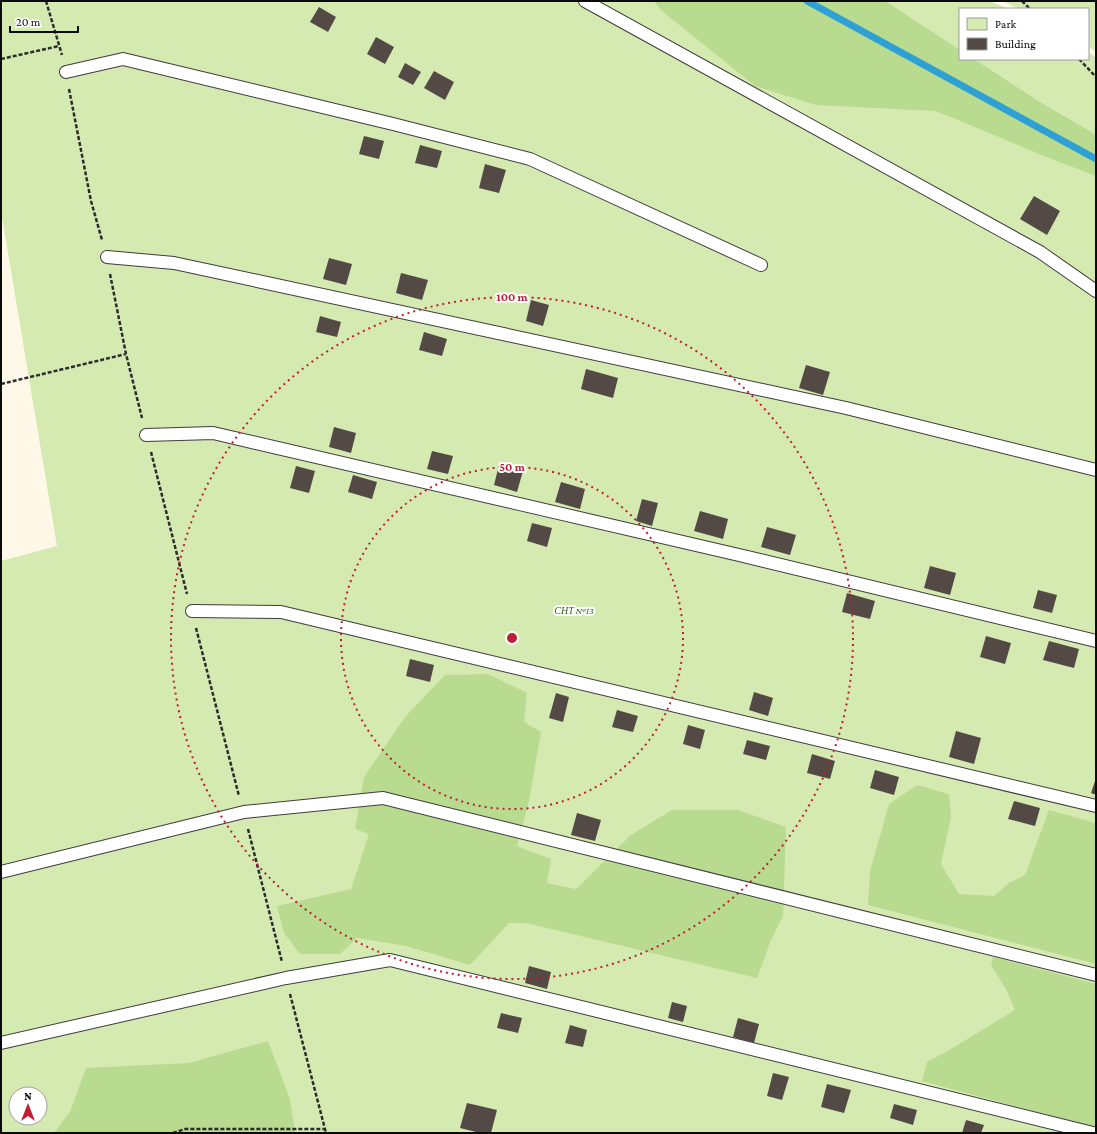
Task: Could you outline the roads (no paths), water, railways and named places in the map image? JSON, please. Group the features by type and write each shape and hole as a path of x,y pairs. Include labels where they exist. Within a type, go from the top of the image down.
{"lane":[{"path":"585,1 1040,252 1096,290"},
{"path":"66,72 123,59 393,124 530,159 761,265"},
{"path":"107,257 174,263 205,269 846,408 1096,470"},
{"path":"146,435 214,433 739,555 1096,641"},
{"path":"192,611 280,612 1096,806"},
{"path":"1,872 244,812 383,798 1096,975"},
{"path":"1,1043 286,978 390,960 1093,1133"}],"waterway":[{"path":"807,1 1096,159"}],"park label":[{"name":"СНТ №13","path":"574,610"}]}
